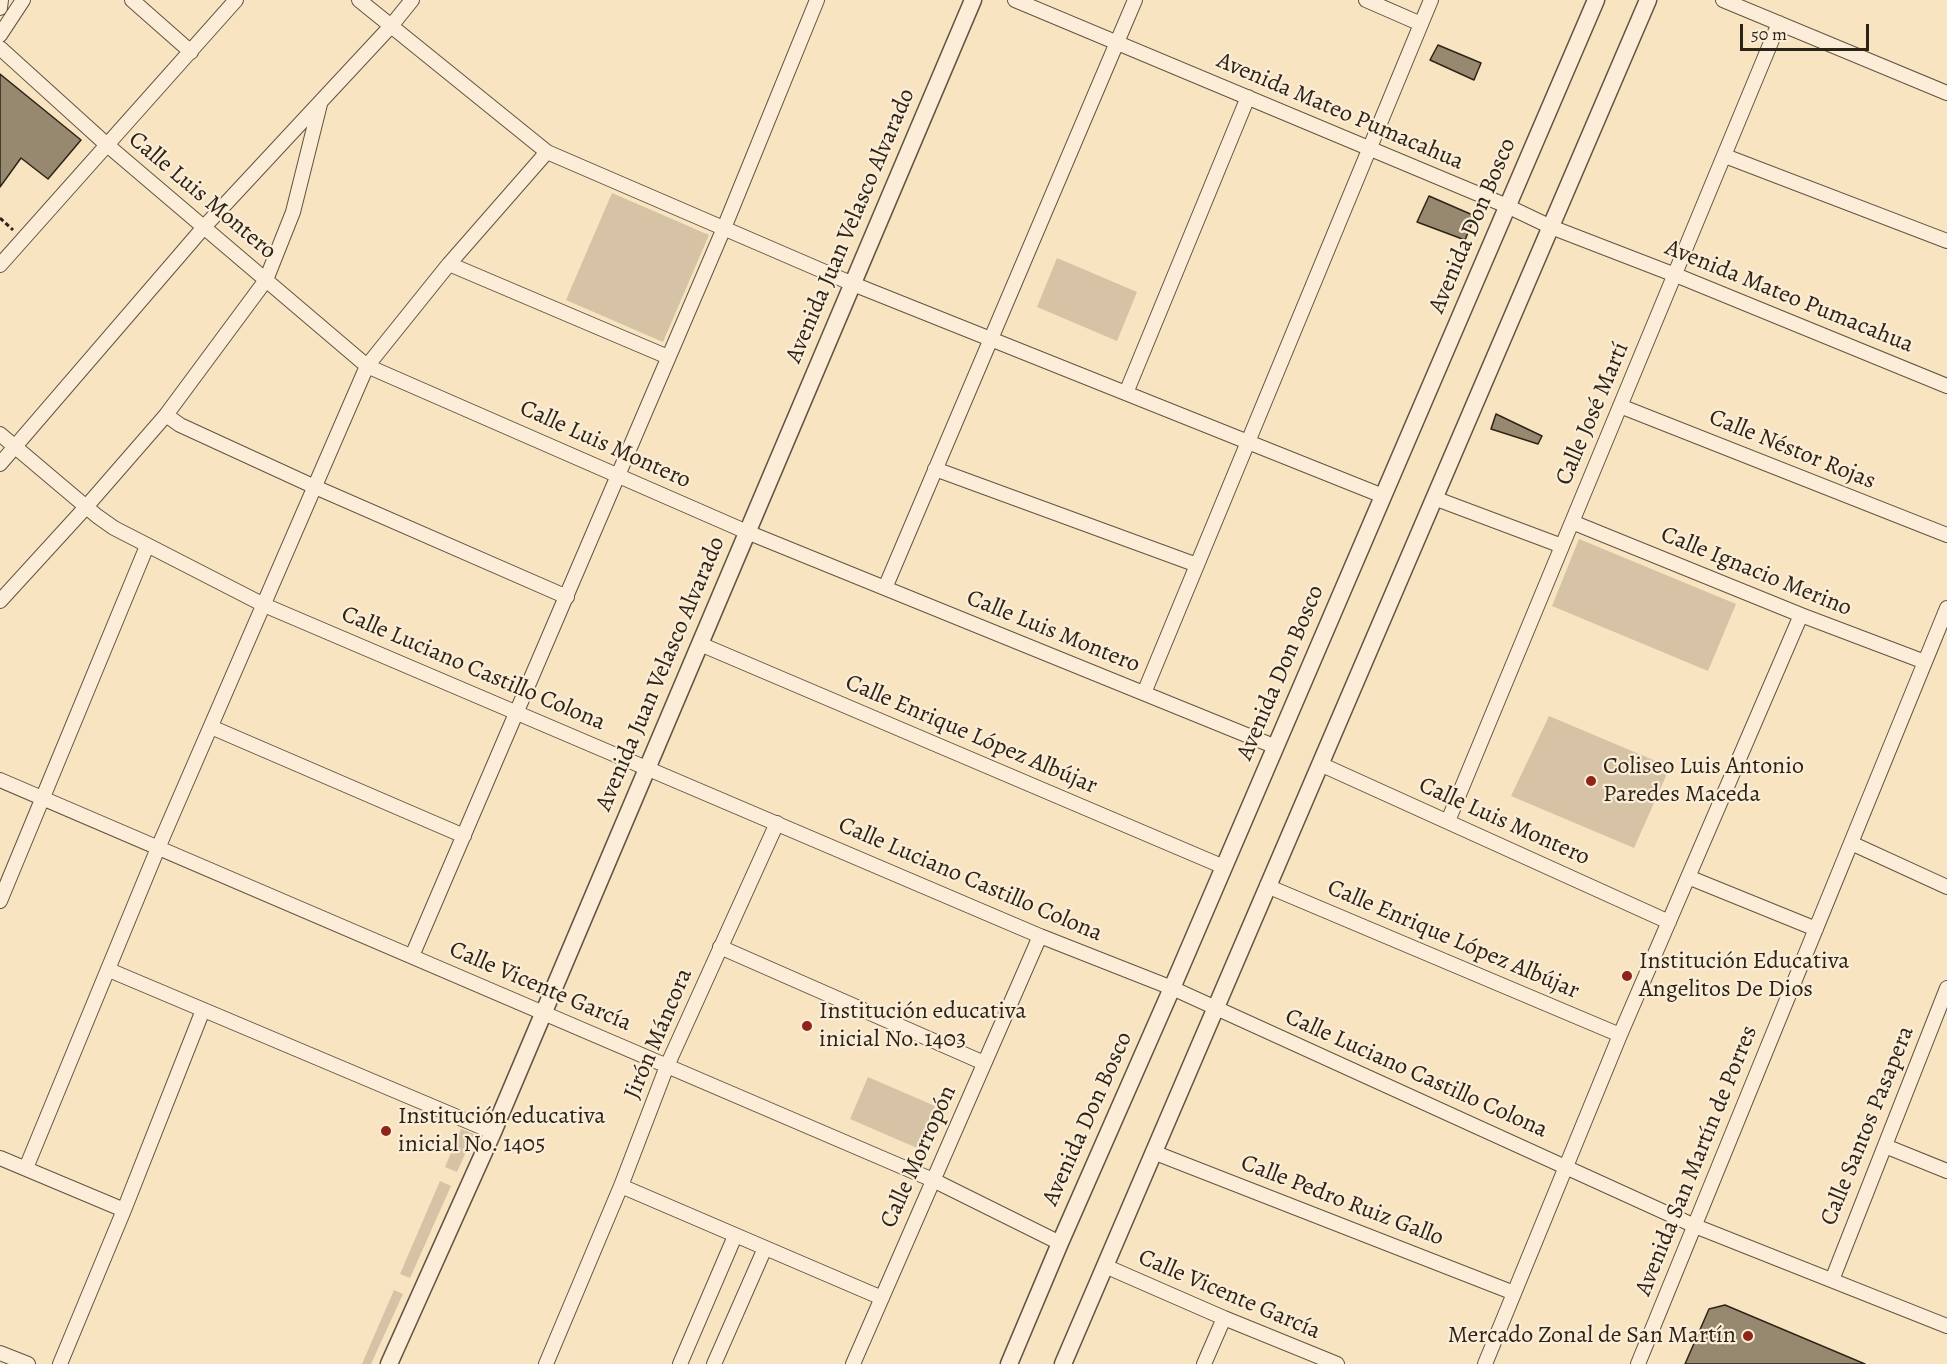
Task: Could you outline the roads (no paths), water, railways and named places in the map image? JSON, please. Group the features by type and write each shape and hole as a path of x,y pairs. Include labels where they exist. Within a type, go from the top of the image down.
{"street":[{"path":"0,8 1,0"},
{"path":"0,35 23,0"},
{"path":"132,0 191,52"},
{"path":"0,265 236,0"},
{"path":"359,0 547,152 853,284 1383,496"},
{"path":"0,464 204,227 391,26 412,0"},
{"path":"412,957 724,228 817,0"},
{"name":"Avenida Juan Velasco Alvarado","path":"388,1364 493,1132 973,0"},
{"name":"Avenida Mateo Pumacahua","path":"1015,0 1551,226 1947,386"},
{"path":"885,588 1135,0"},
{"path":"1366,0 1421,24"},
{"path":"1144,693 1431,0"},
{"name":"Avenida Don Bosco","path":"1009,1364 1596,0"},
{"path":"1063,1364 1648,0"},
{"path":"1723,0 1947,93"},
{"name":"Calle José Martí","path":"1448,821 1779,23"},
{"name":"Calle Luis Montero","path":"0,48 106,144 367,366 747,532 1276,747"},
{"path":"1126,393 1248,98"},
{"path":"0,601 166,415 266,280 293,212 321,102"},
{"path":"26,1168 158,848 367,366 449,264 547,152"},
{"path":"1725,156 1947,241"},
{"path":"449,264 668,357"},
{"name":"Calle Néstor Rojas","path":"1620,406 1947,535"},
{"path":"166,415 180,425 315,488 567,597"},
{"name":"Calle Luciano Castillo Colona","path":"0,434 114,528 264,605 1041,936 1172,988 1695,1226 1947,1326"},
{"path":"935,469 1197,565"},
{"path":"1434,498 1562,546"},
{"name":"Calle Ignacio Merino","path":"1572,522 1800,615 1925,662"},
{"path":"0,901 147,546"},
{"name":"Avenida San Martín de Porres","path":"1638,1364 1947,608"},
{"path":"1485,1364 1620,1035 1800,615"},
{"name":"Calle Enrique López Albújar","path":"700,644 1224,867"},
{"path":"211,727 464,836"},
{"name":"Calle Luis Montero","path":"1320,764 1669,921"},
{"name":"Calle Vicente García","path":"0,780 933,1180 1060,1243"},
{"name":"Jirón Máncora","path":"546,1364 621,1186 667,1066 777,823"},
{"path":"1851,843 1947,887"},
{"path":"1688,877 1816,929"},
{"name":"Calle Enrique López Albújar","path":"1267,886 1620,1035"},
{"name":"Calle Morropón","path":"853,1364 1041,936"},
{"path":"720,947 984,1063"},
{"path":"109,970 493,1132"},
{"name":"Calle Santos Pasapera","path":"1832,1280 1947,988"},
{"path":"60,1364 124,1210 202,1010"},
{"path":"1933,1024 1947,1030"},
{"path":"1885,1146 1947,1171"},
{"name":"Calle Pedro Ruiz Gallo","path":"1153,1152 1514,1293"},
{"path":"0,1158 124,1210"},
{"path":"621,1186 882,1299"},
{"path":"680,1364 735,1236"},
{"path":"714,1364 765,1248"},
{"name":"Calle Vicente García","path":"1105,1266 1337,1364"},
{"path":"1204,1364 1224,1318"},
{"path":"0,1353 28,1364"}],"place":[{"name":"Coliseo Luis Antonio Paredes Maceda","path":"1591,781"},
{"name":"Institución Educativa Angelitos De Dios","path":"1627,976"},
{"name":"Institución educativa inicial No. 1403","path":"807,1026"},
{"name":"Institución educativa inicial No. 1405","path":"386,1131"},
{"name":"Mercado Zonal de San Martín","path":"1748,1336"}]}
